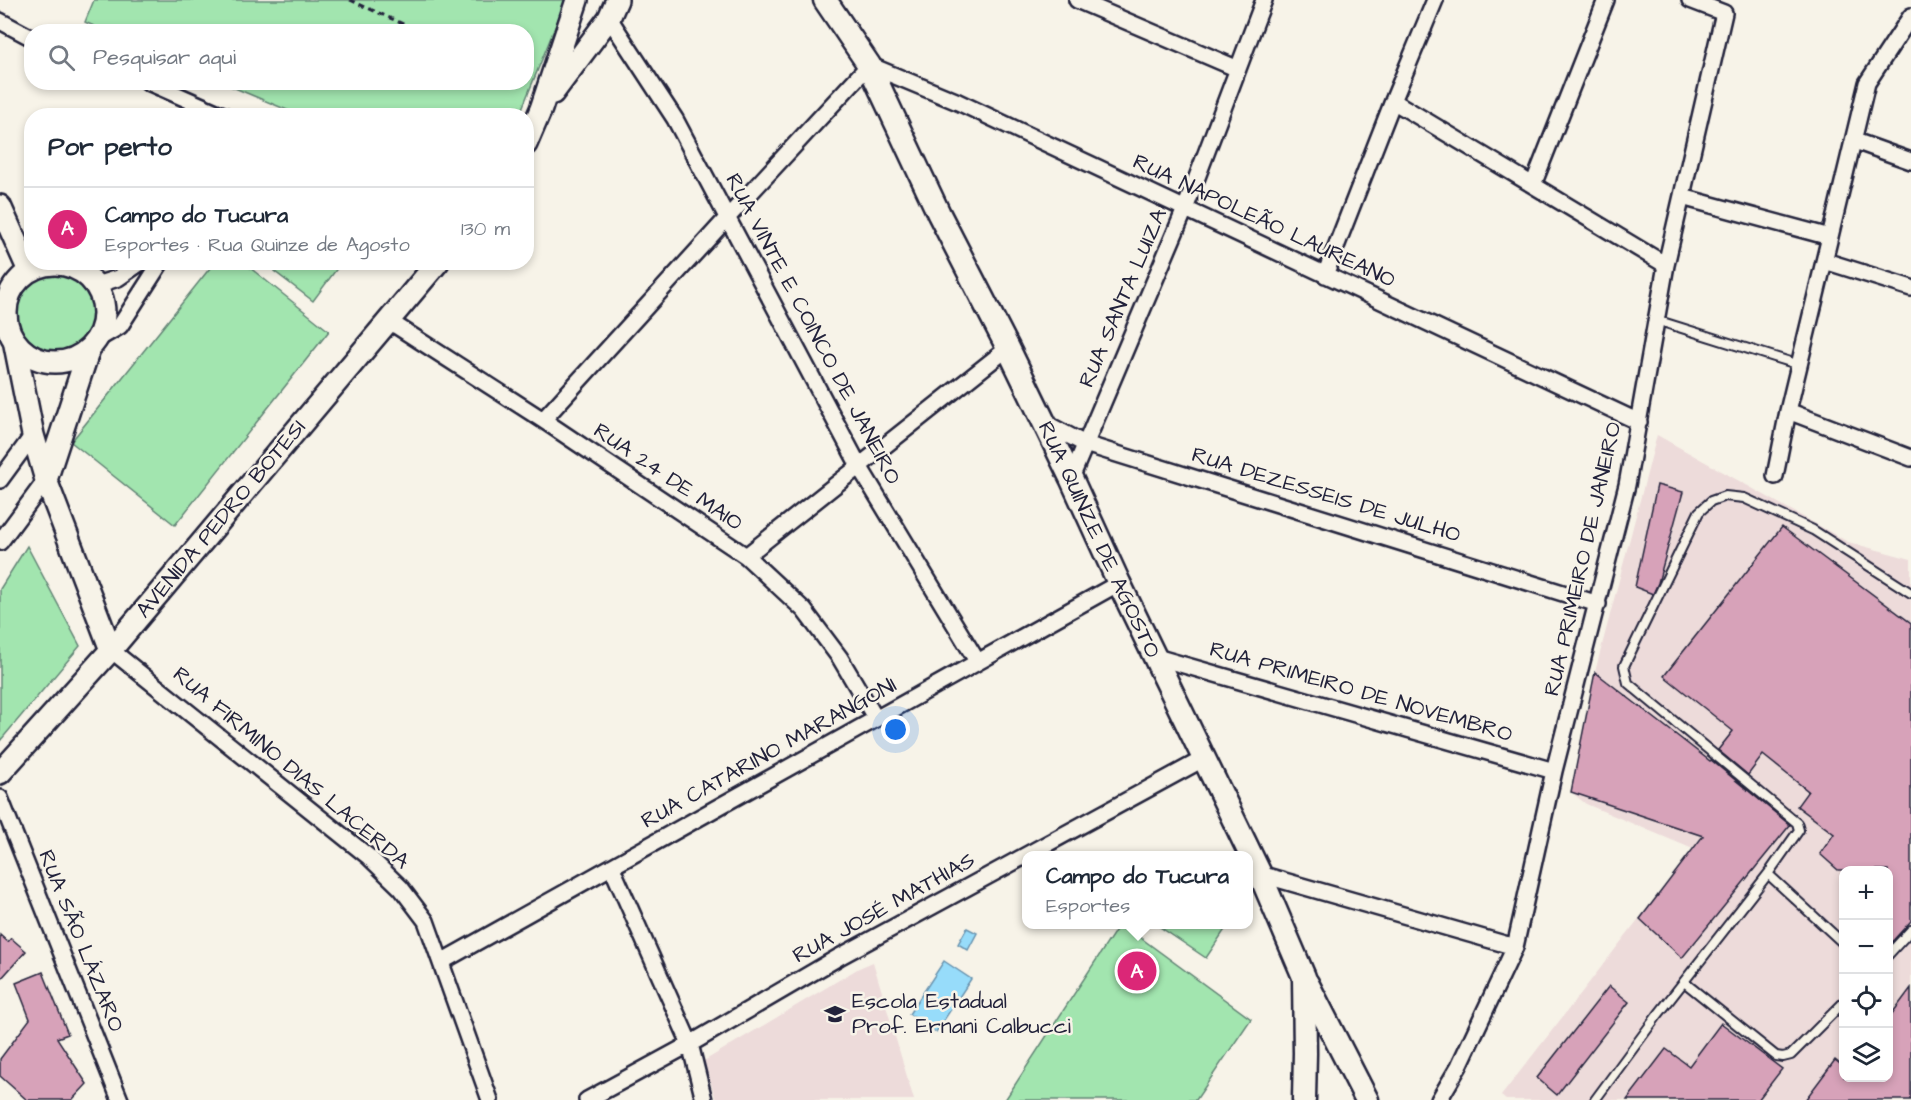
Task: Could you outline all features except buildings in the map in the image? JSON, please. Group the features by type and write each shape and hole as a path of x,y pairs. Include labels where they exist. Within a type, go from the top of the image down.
{"main road":[{"path":"534,125 577,0"},
{"name":"RUA QUINZE DE AGOSTO","path":"825,0 869,65 939,214 1071,478 1119,583 1249,851"},
{"path":"541,109 613,9"},
{"path":"0,206 24,262"},
{"path":"46,480 92,344 101,330 104,314 102,299 96,285 78,270"},
{"name":"AVENIDA PEDRO BOTESI","path":"0,772 111,650 431,270"},
{"path":"28,271 10,292 3,311 14,340 33,435 46,480 111,650"},
{"path":"14,340 26,352 41,360 58,362 74,358 92,344"},
{"name":"RUA QUINZE DE AGOSTO","path":"1253,859 1304,976 1304,1100"},
{"path":"1304,976 1363,1099"}],"street":[{"path":"1077,0 1238,69"},
{"name":"RUA SANTA LUIZA","path":"1071,478 1185,209 1264,0"},
{"path":"1325,275 1435,0"},
{"path":"1533,185 1606,0"},
{"name":"RUA PRIMEIRO DE JANEIRO","path":"1439,1100 1459,1066 1515,947 1554,771 1628,485 1666,265 1724,14 1690,0"},
{"name":"RUA VINTE E COINCO DE JANEIRO","path":"613,9 728,217 859,466 977,661"},
{"path":"1775,476 1788,411 1855,141 1867,83 1911,16"},
{"path":"0,21 24,34"},
{"path":"0,35 24,37"},
{"name":"RUA NAPOLEÃO LAUREANO","path":"869,65 958,102 1639,422"},
{"path":"543,420 869,65"},
{"path":"166,90 207,108"},
{"path":"1393,101 1666,265"},
{"path":"1855,141 1911,162"},
{"path":"1682,197 1830,237"},
{"path":"1825,261 1911,288"},
{"path":"96,285 118,278 130,270"},
{"path":"92,344 120,326 156,270"},
{"name":"RUA 24 DE MAIO","path":"389,321 543,420 746,556 804,610 840,658 876,719"},
{"path":"746,556 1008,348"},
{"path":"1788,411 1911,458"},
{"name":"RUA DEZESSEIS DE JULHO","path":"1043,422 1085,444 1598,604"},
{"path":"0,480 33,435"},
{"path":"0,542 46,480"},
{"name":"RUA CATARINO MARANGONI","path":"441,962 1119,583"},
{"name":"RUA FIRMINO DIAS LACERDA","path":"111,650 369,856 401,888 426,921 490,1100"},
{"name":"RUA PRIMEIRO DE NOVEMBRO","path":"1156,657 1554,771"},
{"name":"RUA JOSÉ MATHIAS","path":"1034,851 1205,758"},
{"name":"RUA SÃO LÁZARO","path":"0,798 120,1100"},
{"name":"RUA JOSÉ MATHIAS","path":"587,1100 690,1044 839,957 1022,858"},
{"path":"612,868 690,1044 704,1100"},
{"path":"1260,874 1515,947"}],"lane":[{"path":"1656,321 1800,365"},
{"path":"1595,1100 1799,830 1797,823 1628,683 1625,676 1624,666 1699,512 1712,501 1725,496 1744,498 1813,530 1911,592"},
{"path":"1768,874 1839,939"},
{"path":"1893,950 1911,930"},
{"path":"1684,982 1776,1056 1791,1055 1839,1007"}],"path":[{"path":"350,0 403,24"}],"shaded area":[{"path":"1657,435 1848,542 1911,559 1911,1100 1506,1100 1501,1096 1693,849 1586,804 1571,792 1595,672"},
{"name":"Escola Estadual Prof. Ernani Calbucci","path":"873,962 914,1100 716,1100 704,1061 859,968"}],"green space":[{"path":"94,0 566,0 534,79 534,24 89,24 85,22"},
{"path":"240,90 530,90 522,108 282,108"},
{"path":"208,270 253,270 329,331 175,525 71,442"},
{"path":"275,270 336,270 313,301"},
{"path":"56,275 78,282 84,287 95,307 96,315 89,337 84,343 64,354 56,355 34,348 28,343 17,323 16,315 23,293 28,287 48,276"},
{"path":"27,546 80,646 0,741 0,589"},
{"path":"1116,929 1128,929 1251,1019 1196,1100 1005,1100"},
{"path":"1163,929 1225,929 1206,958"}],"water":[{"path":"967,928 977,933 968,950 958,944"},
{"path":"944,961 971,979 936,1032 909,1014"}],"place":[{"name":"Campo do Tucura","path":"1137,971"},
{"name":"Escola Estadual Prof. Ernani Calbucci","path":"835,1014"}]}
